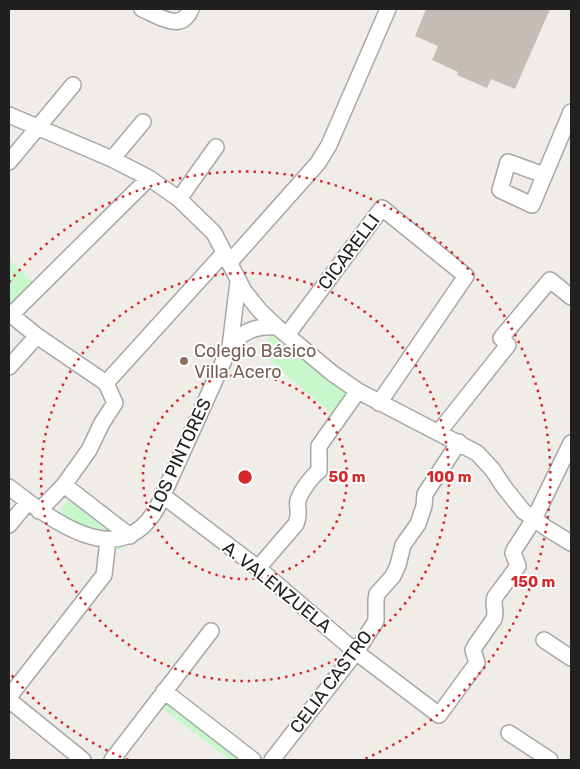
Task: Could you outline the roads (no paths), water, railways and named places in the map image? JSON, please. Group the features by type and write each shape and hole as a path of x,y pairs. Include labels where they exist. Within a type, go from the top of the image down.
{"street":[{"path":"142,9 175,23 183,21 189,16 192,9"},
{"path":"106,383 318,163 328,145 388,9"},
{"path":"9,162 73,85"},
{"path":"544,175 571,112"},
{"path":"9,115 112,159 149,178 179,199 214,233 238,282 251,301 282,331 332,373 358,391 477,453 485,460 512,499 534,519 571,543"},
{"path":"112,159 143,122"},
{"path":"179,199 216,147"},
{"path":"9,525 64,485 89,450 102,423 115,403 106,383 37,336 10,314 149,178"},
{"name":"CICARELLI","path":"282,331 382,208 466,276 379,403"},
{"path":"438,433 508,345 501,338 550,280 571,297"},
{"name":"LOS PINTORES","path":"230,346 238,282"},
{"name":"LOS PINTORES","path":"130,536 142,528 148,521 162,495 230,346 235,340 250,330 268,326 282,331"},
{"path":"9,367 37,336"},
{"path":"258,568 296,524 299,516 298,501 313,475 320,471 319,446 358,391"},
{"name":"CELIA CASTRO","path":"272,760 356,652 376,621 376,600 378,594 393,576 403,545 418,524 424,506 425,494 459,442"},
{"path":"534,519 571,443"},
{"path":"64,485 130,536"},
{"path":"9,487 33,506 85,535 108,540 130,536"},
{"name":"A. VALENZUELA","path":"162,495 258,568 356,652 439,715 477,663 473,650 494,619 496,614 494,600 518,566 513,553 514,550 534,519"},
{"path":"83,760 9,699 104,575 108,540"},
{"path":"112,760 210,631"},
{"path":"544,640 571,658"},
{"path":"164,691 253,760"},
{"path":"509,733 550,760"}],"place":[{"name":"Colegio Básico Villa Acero","path":"184,361"}]}
